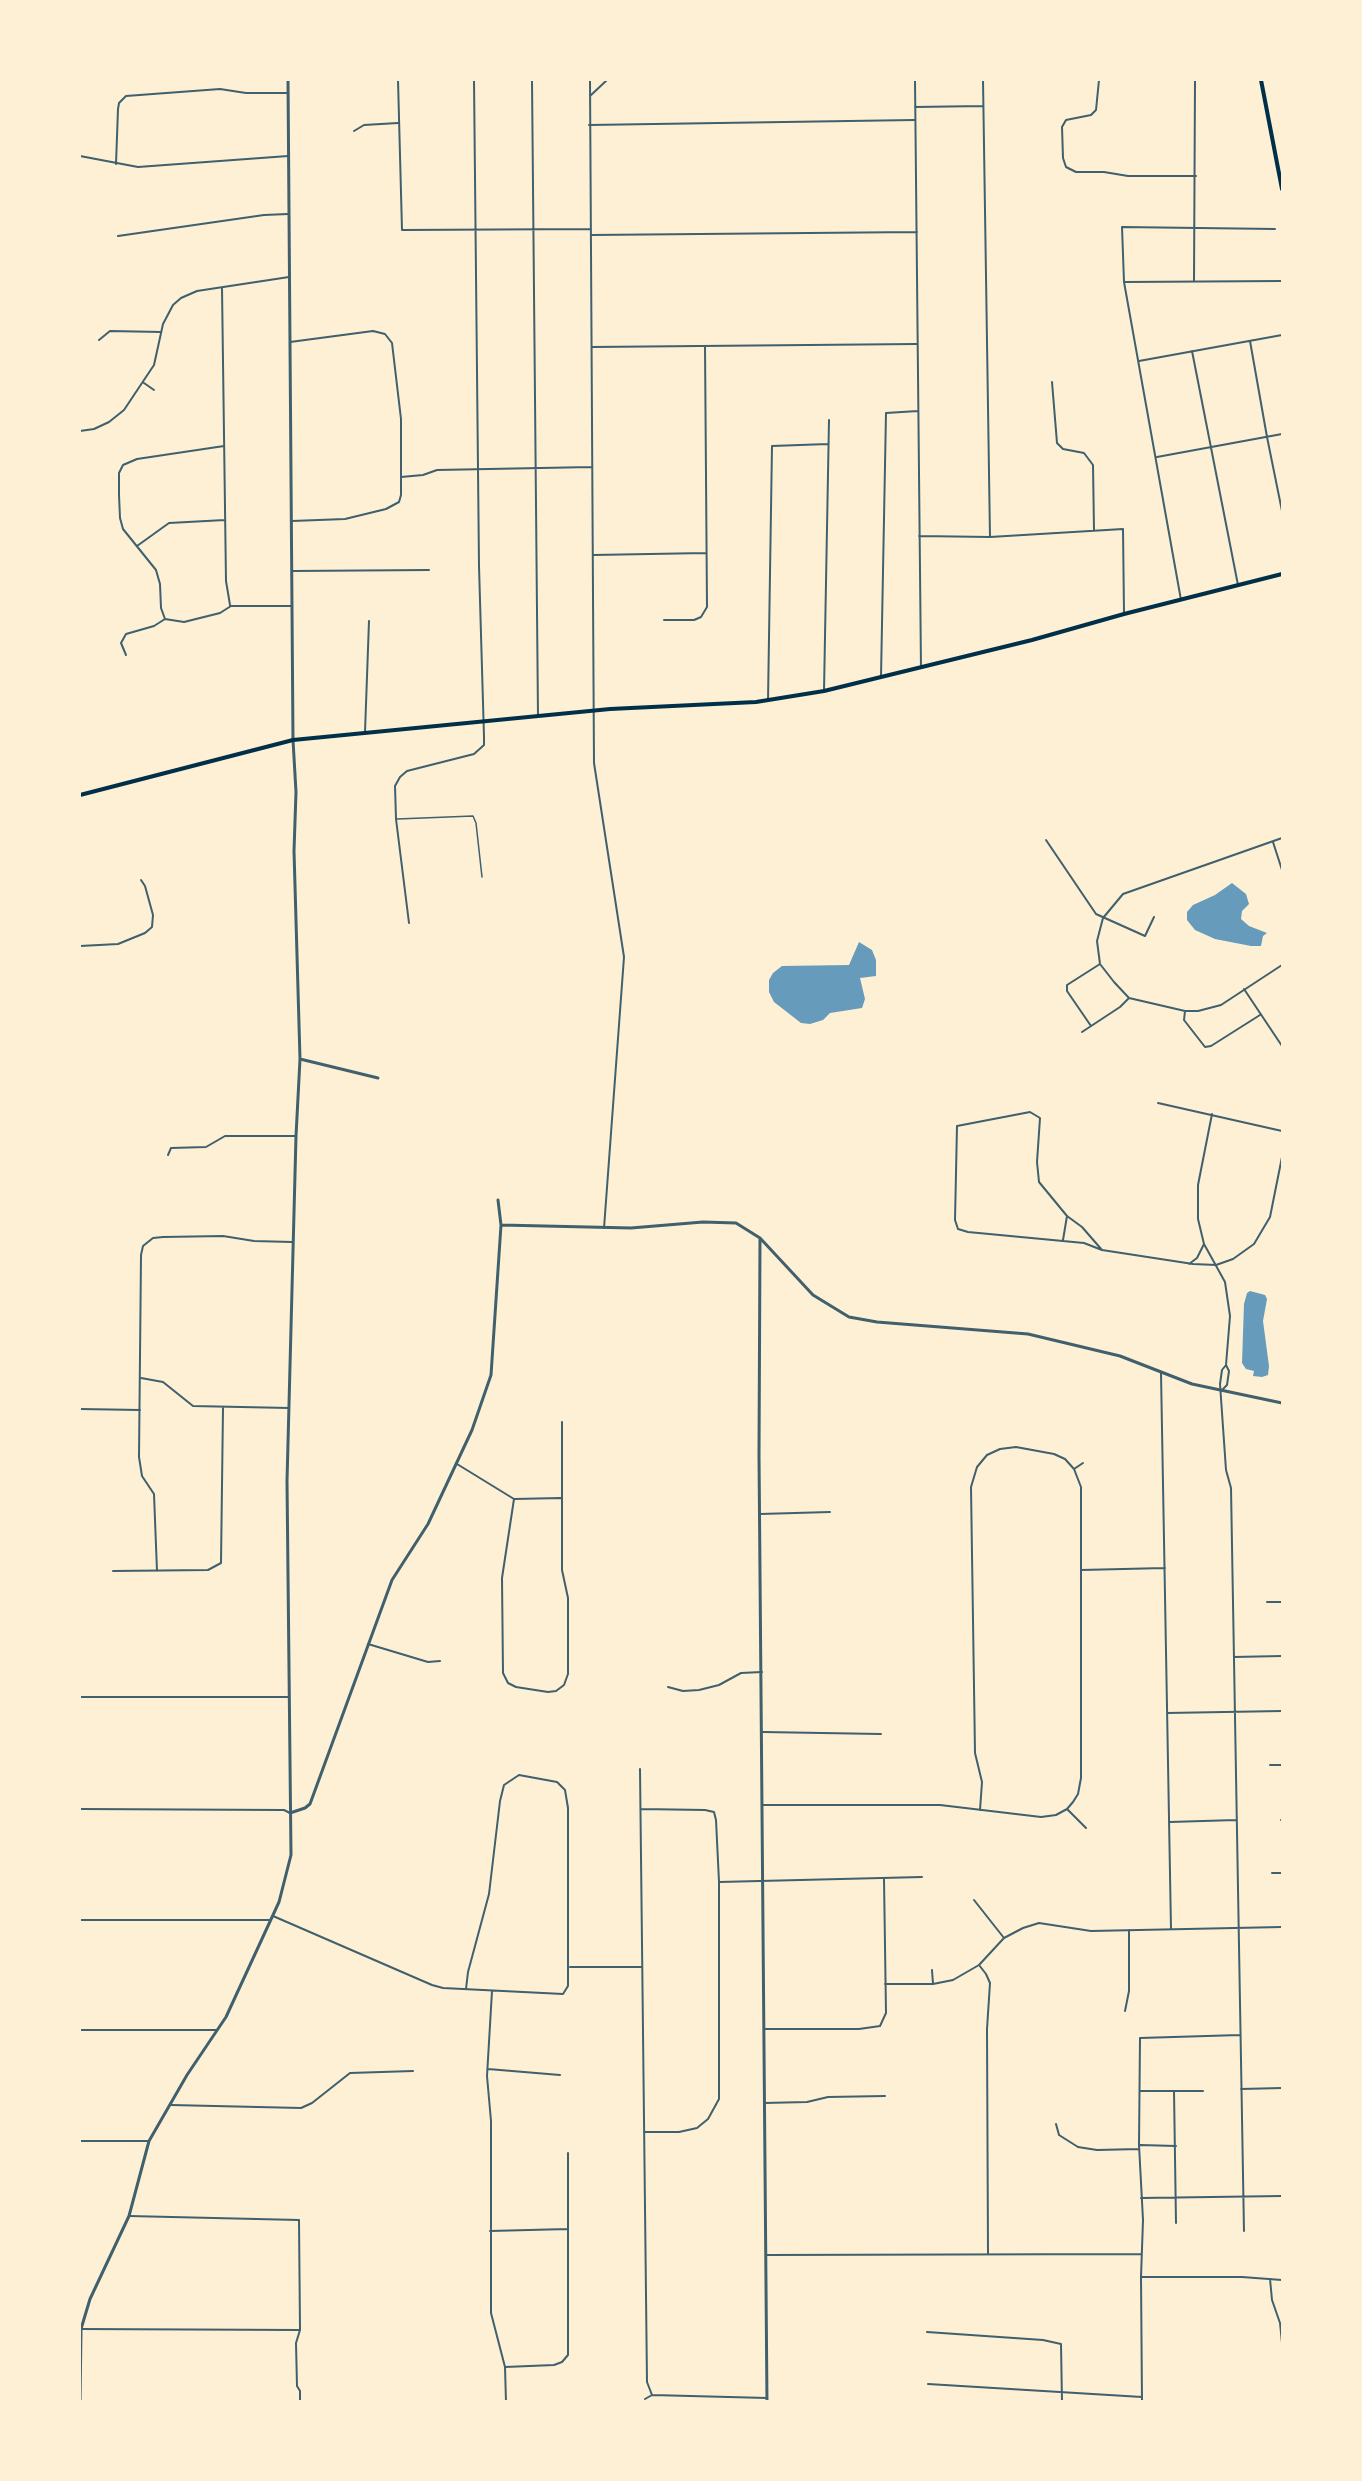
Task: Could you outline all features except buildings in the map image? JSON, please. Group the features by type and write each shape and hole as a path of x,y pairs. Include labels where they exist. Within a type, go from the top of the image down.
{"main road":[{"path":"1261,80 1279,159 1282,189"},
{"path":"80,795 293,740 538,716 768,701 824,691 1032,640 1282,574"}],"street":[{"path":"80,2402 80,2328 90,2299 129,2216 149,2141 162,2115 171,2105 187,2075 218,2030 271,1918 283,1888 291,1855 288,1408 300,1059 294,851 296,788 293,740 288,80"},
{"path":"398,80 402,230 591,229"},
{"path":"409,923 396,819 395,786 400,777 413,768 474,754 484,745 478,468 474,80"},
{"path":"531,80 538,716"},
{"path":"590,80 594,763 624,957 604,1228"},
{"path":"590,97 607,80"},
{"path":"915,80 921,668"},
{"path":"983,80 990,537"},
{"path":"1099,80 1096,110 1091,115 1066,120 1062,127 1063,158 1066,167 1076,172 1104,172 1128,176 1196,177"},
{"path":"1194,281 1195,80"},
{"path":"116,164 118,109 119,103 126,96 213,89 246,93 288,93"},
{"path":"915,107 983,106"},
{"path":"589,124 915,120"},
{"path":"354,131 364,125 398,123"},
{"path":"80,156 103,159 116,164 148,166 288,156"},
{"path":"118,236 264,215 288,214"},
{"path":"1181,600 1124,282 1122,227 1275,229"},
{"path":"591,235 917,232"},
{"path":"80,431 109,423 121,413 154,365 160,332 168,313 181,298 197,291 289,277"},
{"path":"1124,282 1282,281"},
{"path":"222,288 226,581 231,606"},
{"path":"99,340 110,331 160,332"},
{"path":"290,342 373,331 383,333 389,338 401,418 401,495 394,506 338,520 292,521"},
{"path":"1139,361 1282,335"},
{"path":"1250,341 1282,511"},
{"path":"592,347 917,344"},
{"path":"664,620 690,621 700,617 705,613 708,599 705,346"},
{"path":"1192,351 1238,585"},
{"path":"143,382 154,390"},
{"path":"1052,382 1057,443 1063,449 1084,453 1093,465 1094,530"},
{"path":"881,677 886,413 918,411"},
{"path":"824,691 829,420"},
{"path":"1157,457 1282,434"},
{"path":"768,701 772,446 828,444"},
{"path":"165,619 161,608 158,576 126,534 121,523 119,473 123,465 137,459 224,446"},
{"path":"401,477 423,475 437,470 592,467"},
{"path":"137,546 169,523 225,520"},
{"path":"919,536 990,537 1123,529 1124,614"},
{"path":"593,555 706,553"},
{"path":"292,571 429,570"},
{"path":"126,656 122,643 126,634 154,626 165,619 184,622 220,613 231,606 292,606"},
{"path":"365,732 369,621"},
{"path":"1282,838 1124,894 1103,918 1097,939 1100,964 1129,998 1185,1011 1210,1009 1221,1005 1282,965"},
{"path":"1046,840 1096,914 1145,936 1154,917"},
{"path":"1273,841 1282,870"},
{"path":"80,946 118,944 148,932 152,927 153,915 145,886 141,880"},
{"path":"1091,1026 1067,991 1067,986 1100,964"},
{"path":"1244,989 1282,1046"},
{"path":"1082,1032 1120,1007 1129,998"},
{"path":"1185,1011 1184,1020 1205,1047 1211,1046 1260,1015"},
{"path":"300,1059 378,1078"},
{"path":"1158,1103 1282,1131"},
{"path":"1102,1250 1082,1227 1067,1216 1039,1182 1037,1162 1040,1118 1030,1112 957,1126 955,1220 958,1229 968,1232 1084,1243 1102,1250 1189,1264 1216,1264 1233,1259 1254,1244 1270,1216 1282,1157"},
{"path":"1212,1114 1198,1185 1198,1219 1204,1244 1225,1282 1230,1316 1226,1365 1229,1371 1227,1385 1221,1391"},
{"path":"168,1155 171,1148 206,1147 225,1136 296,1136"},
{"path":"80,1809 284,1810 290,1813 310,1804 392,1580 428,1524 457,1464 491,1375 501,1226 498,1200"},
{"path":"1062,1241 1067,1216"},
{"path":"501,1226 604,1228 703,1222 736,1223 760,1238 813,1296 849,1317 877,1322 1028,1334 1120,1356 1192,1384 1282,1403"},
{"path":"158,1571 154,1494 142,1476 140,1464 141,1255 146,1242 157,1237 223,1236 254,1241 292,1242"},
{"path":"645,2399 652,2395 767,2400 760,1238"},
{"path":"1189,1264 1197,1258 1204,1244"},
{"path":"1226,1365 1222,1370 1221,1391 1226,1470 1231,1488 1244,2231"},
{"path":"1161,1372 1171,1929"},
{"path":"141,1378 163,1382 193,1406 288,1408"},
{"path":"113,1571 208,1570 217,1567 222,1557 223,1408"},
{"path":"80,1409 140,1410"},
{"path":"514,1499 502,1578 503,1673 512,1686 548,1692 562,1688 568,1674 568,1598 562,1570 562,1422"},
{"path":"763,1805 940,1805 980,1810 1041,1817 1052,1816 1068,1809 1078,1794 1081,1778 1081,1487 1074,1469 1062,1457 1016,1447 991,1452 976,1467 971,1487 975,1753 982,1782 980,1810"},
{"path":"1074,1469 1083,1463"},
{"path":"457,1464 514,1499 561,1498"},
{"path":"760,1514 830,1512"},
{"path":"1081,1570 1165,1568"},
{"path":"1267,1602 1282,1602"},
{"path":"368,1644 428,1662 440,1661"},
{"path":"1234,1657 1282,1656"},
{"path":"668,1687 683,1691 699,1690 719,1685 741,1673 762,1672"},
{"path":"80,1697 289,1697"},
{"path":"1167,1713 1282,1711"},
{"path":"763,1732 881,1734"},
{"path":"1270,1765 1282,1765"},
{"path":"640,1770 647,2382 652,2395"},
{"path":"80,1920 271,1918 443,1988 563,1995 568,1986 569,1967 568,1808 565,1790 557,1782 519,1775 504,1785 490,1885 466,1988"},
{"path":"641,1809 714,1812 719,1882 719,2099 708,2119 697,2128 679,2132 644,2132"},
{"path":"1068,1809 1086,1828"},
{"path":"1170,1822 1236,1820"},
{"path":"1272,1873 1282,1873"},
{"path":"719,1882 922,1877"},
{"path":"763,2029 859,2029 880,2026 886,2013 884,1879"},
{"path":"974,1900 1004,1938"},
{"path":"885,1984 933,1984 952,1980 979,1965 1004,1938 1039,1923 1084,1931 1282,1927"},
{"path":"1125,2011 1129,1991 1129,1930"},
{"path":"979,1965 990,1983 987,2029 988,2254"},
{"path":"569,1967 642,1967"},
{"path":"932,1970 933,1984"},
{"path":"492,1991 488,2069 491,2121 491,2313 505,2367 506,2402"},
{"path":"80,2030 218,2030"},
{"path":"1142,2402 1140,2037 1240,2035"},
{"path":"488,2069 560,2075"},
{"path":"171,2105 301,2108 312,2103 350,2073 413,2071"},
{"path":"1241,2089 1282,2088"},
{"path":"1140,2091 1203,2091"},
{"path":"1174,2091 1176,2223"},
{"path":"764,2103 807,2102 828,2097 885,2096"},
{"path":"1056,2124 1059,2135 1078,2147 1097,2150 1176,2146"},
{"path":"80,2140 149,2141"},
{"path":"505,2367 554,2365 562,2362 568,2355 568,2153"},
{"path":"1141,2198 1282,2196"},
{"path":"129,2216 299,2220 300,2330 296,2343 297,2386 300,2391 300,2402"},
{"path":"490,2231 568,2229"},
{"path":"765,2256 1141,2254"},
{"path":"1141,2277 1282,2280"},
{"path":"1270,2279 1272,2300 1280,2323 1282,2343"},
{"path":"80,2328 300,2330"},
{"path":"927,2332 1043,2340 1061,2344 1062,2402"},
{"path":"928,2384 1142,2397"}],"lane":[{"path":"396,819 472,816 476,823 482,877"}],"water":[{"path":"1232,883 1246,894 1249,904 1242,911 1241,919 1249,926 1267,933 1263,936 1261,946 1215,939 1195,930 1187,920 1187,912 1193,905 1215,895"},
{"path":"859,942 872,950 876,960 876,976 860,978 865,999 862,1008 830,1013 823,1020 810,1024 801,1023 774,1002 769,992 769,980 773,973 782,966 849,965"},
{"path":"1250,1291 1265,1295 1267,1299 1263,1321 1269,1366 1268,1375 1262,1377 1253,1376 1254,1371 1246,1369 1242,1363 1244,1304 1247,1293"}]}
